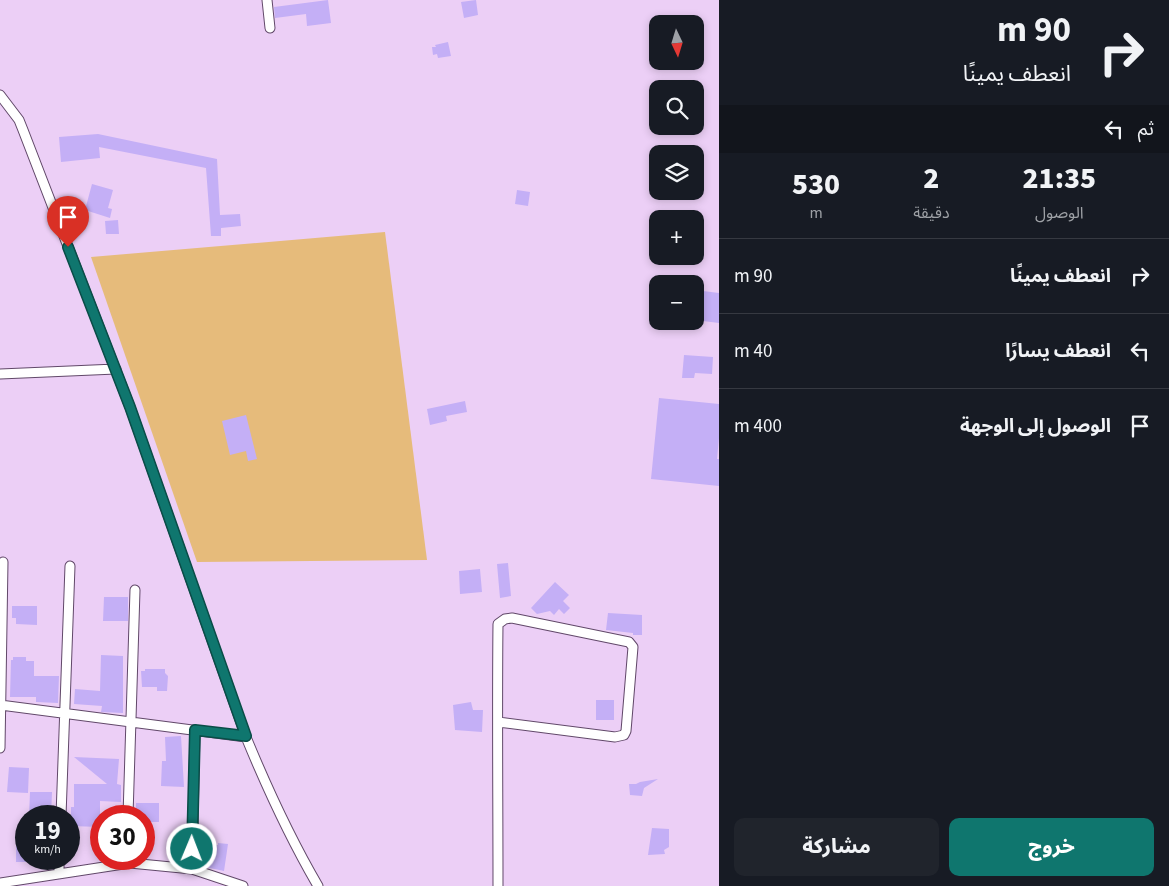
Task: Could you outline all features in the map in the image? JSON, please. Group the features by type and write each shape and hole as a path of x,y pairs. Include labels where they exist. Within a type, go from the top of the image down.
{"street":[{"path":"267,0 270,28"},
{"path":"0,95 23,130 116,369 246,736 277,810 318,886"},
{"path":"0,374 116,369"},
{"path":"0,748 3,562"},
{"path":"61,805 70,566"},
{"path":"128,805 135,590"},
{"path":"498,722 615,737 624,735 633,646 628,642 512,618 505,619 498,624 498,722 498,886"},
{"path":"1,705 246,736"},
{"path":"192,869 195,730"},
{"path":"155,865 192,869 243,886"},
{"path":"0,883 90,868"}],"shaded area":[{"path":"385,232 427,560 197,562 91,257"}],"building":[{"path":"328,0 331,23 307,26 306,14 275,18 274,7"},
{"path":"476,0 478,15 464,18 461,2"},
{"path":"448,42 451,56 438,58 437,54 433,55 432,47"},
{"path":"98,134 217,159 220,215 240,214 241,226 221,228 221,236 211,236 206,168 99,147 100,158 61,162 59,137"},
{"path":"92,184 113,190 108,208 112,209 110,218 85,210"},
{"path":"517,190 530,192 528,206 515,204"},
{"path":"118,220 119,234 106,234 105,221"},
{"path":"704,291 719,293 719,323 704,321"},
{"path":"684,355 713,357 712,374 695,373 694,378 682,378"},
{"path":"659,398 719,404 717,459 719,459 719,486 651,479"},
{"path":"465,401 467,412 446,416 447,421 430,425 427,409"},
{"path":"246,415 257,459 248,461 246,451 230,455 222,421"},
{"path":"508,563 511,596 500,598 497,564"},
{"path":"480,569 482,592 460,594 459,571"},
{"path":"555,582 569,595 563,601 570,608 564,614 559,609 554,615 550,611 537,614 531,608"},
{"path":"104,597 128,597 128,621 103,621"},
{"path":"12,606 37,606 37,625 16,624 16,618 12,618"},
{"path":"608,613 642,615 642,635 606,630"},
{"path":"101,655 123,656 123,713 101,712 102,706 74,704 75,689 100,691"},
{"path":"13,657 26,657 26,661 34,661 34,676 59,676 58,703 36,702 36,697 10,697 11,660 13,660"},
{"path":"145,669 165,669 165,673 168,676 167,691 157,691 157,687 142,687 141,671 145,671"},
{"path":"596,700 614,700 614,720 596,720"},
{"path":"471,702 473,710 483,710 482,732 455,730 453,705"},
{"path":"181,736 184,787 161,786 162,761 166,761 165,737"},
{"path":"74,757 119,759 117,784 121,785 121,802 100,801 100,805 90,805 90,827 80,826 80,805 74,805 74,784 107,784"},
{"path":"9,767 29,768 28,793 7,792"},
{"path":"658,779 644,788 642,796 630,795 629,784"},
{"path":"30,792 52,792 51,805 29,805"},
{"path":"136,803 159,803 159,822 155,822 155,805 136,805"},
{"path":"652,828 669,829 669,847 664,850 665,854 648,855"},
{"path":"218,843 228,844 224,871 205,867 209,845 218,845"}],"route":[{"path":"68,247 130,407 246,736 195,730 192,849"}]}
